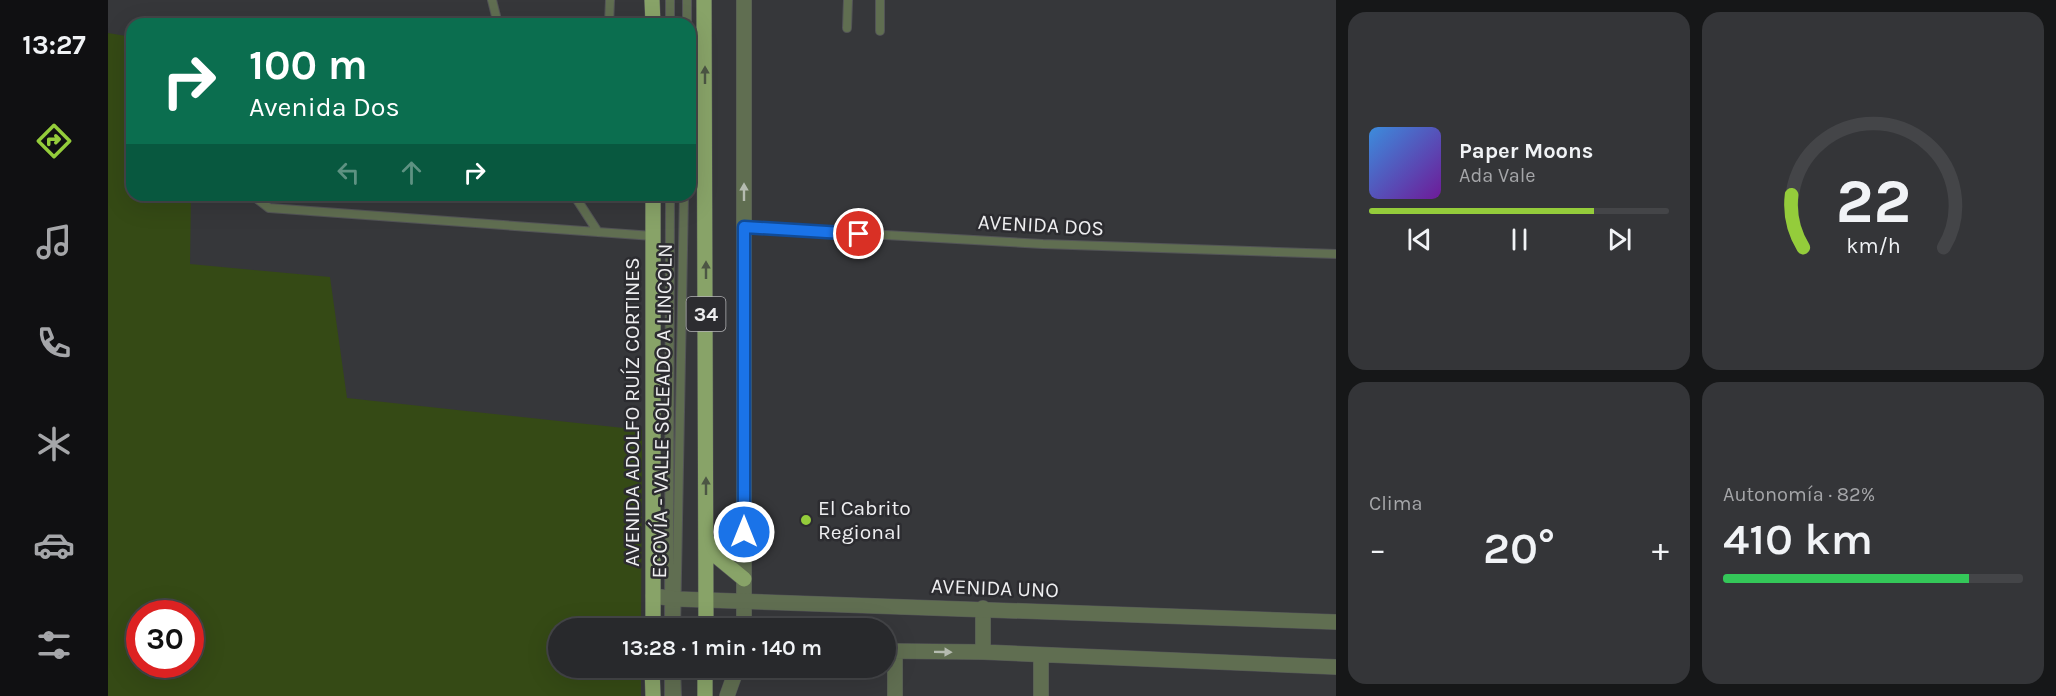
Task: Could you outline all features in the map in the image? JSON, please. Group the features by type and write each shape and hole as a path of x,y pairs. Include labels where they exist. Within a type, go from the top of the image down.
{"main road":[{"path":"652,0 652,18"},
{"name":"34","path":"705,0 706,618"},
{"name":"AVENIDA ADOLFO RUÍZ CORTINES","path":"653,201 666,598 657,618"},
{"path":"707,540 716,555 744,579"},
{"path":"652,678 653,696"},
{"path":"705,678 705,696"}],"street":[{"path":"744,0 744,618"},
{"name":"AVENIDA UNO","path":"666,598 1336,622"},
{"path":"983,608 983,652"},
{"path":"896,651 983,652 1336,668"},
{"path":"1041,655 1041,696"},
{"path":"728,696 734,678"},
{"path":"893,678 895,696"}],"lane":[{"path":"492,0 496,18"},
{"path":"609,18 610,0"},
{"path":"670,0 670,18"},
{"path":"687,0 687,18"},
{"path":"847,28 848,0"},
{"path":"880,0 880,30"},
{"path":"260,201 269,208 653,236"},
{"path":"578,201 598,232"},
{"path":"668,618 666,598 670,201"},
{"name":"ECOVÍA - VALLE SOLEADO A LINCOLN","path":"673,618 666,598 684,201"},
{"name":"AVENIDA DOS","path":"744,227 1043,244 1336,254"},
{"path":"669,678 669,696"},
{"path":"676,678 676,696"}],"green space":[{"path":"108,33 126,36 126,201 191,201 190,264 330,277 347,398 642,430 641,618 548,618 548,678 641,678 641,696 108,696"}],"place":[{"name":"El Cabrito Regional","path":"806,520"}],"route":[{"path":"744,532 744,227 859,234"}]}
